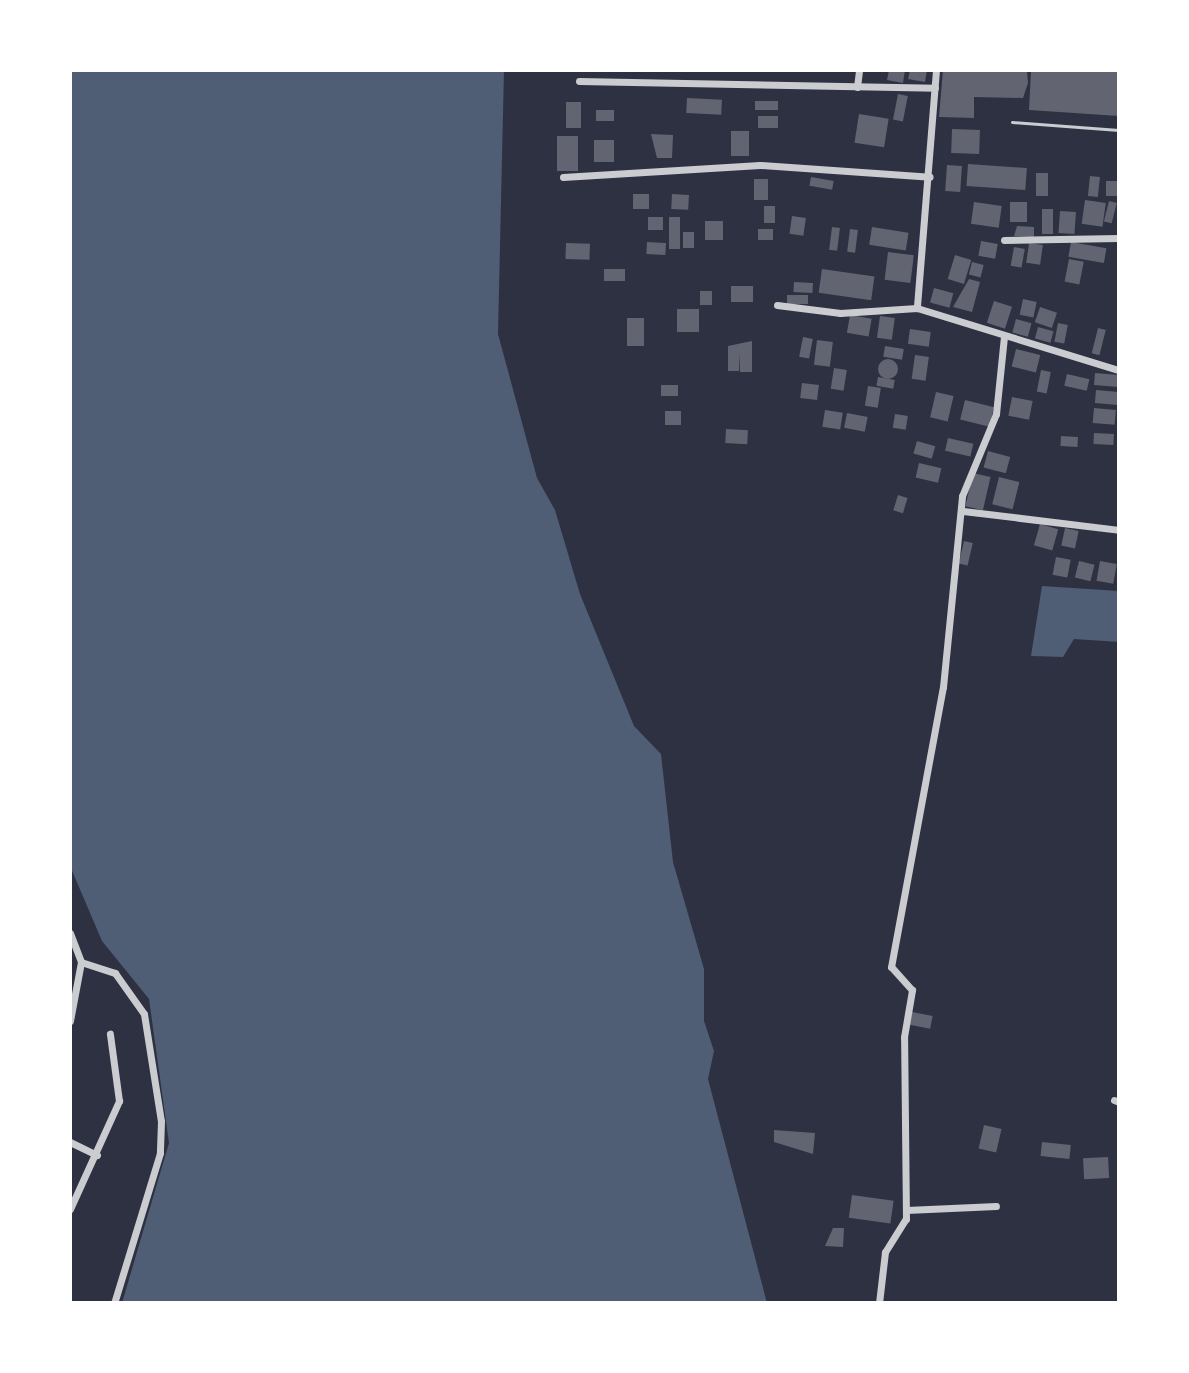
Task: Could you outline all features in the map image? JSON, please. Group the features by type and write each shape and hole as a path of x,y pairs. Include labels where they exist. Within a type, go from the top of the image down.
{"street":[{"path":"857,87 859,70"},
{"path":"917,308 930,177 936,70"},
{"path":"579,81 935,88"},
{"path":"563,177 760,165 930,177"},
{"path":"1004,240 1119,238"},
{"path":"777,305 840,313 917,308 1119,370"},
{"path":"879,1303 885,1252 906,1210 904,1037 912,990 891,967 943,687 949,578 970,470 996,414 1004,337"},
{"path":"963,511 1119,530"},
{"path":"70,933 81,962 70,1021"},
{"path":"81,962 115,973 144,1014 161,1121 160,1153 114,1303"},
{"path":"70,1209 119,1101 110,1034"},
{"path":"70,1142 97,1155"},
{"path":"906,1210 996,1206"}],"lane":[{"path":"1012,122 1119,130"}],"water":[{"path":"70,70 504,70 498,334 537,478 555,510 580,594 634,726 661,754 673,862 704,969 704,1021 714,1051 708,1079 767,1303 122,1303 169,1143 149,999 102,941 70,866"},
{"path":"1042,586 1119,591 1119,642 1074,639 1063,657 1031,656"}],"building":[{"path":"889,70 905,70 903,83 887,80"},
{"path":"910,70 927,70 925,82 908,79"},
{"path":"943,70 1027,70 1028,83 1023,98 974,97 974,118 939,117"},
{"path":"1031,70 1119,70 1119,116 1029,110"},
{"path":"898,94 908,96 903,121 893,120"},
{"path":"687,98 722,100 721,115 686,113"},
{"path":"755,101 778,101 778,110 755,110"},
{"path":"566,102 581,102 581,128 566,128"},
{"path":"596,110 614,110 614,121 596,121"},
{"path":"859,114 889,119 884,147 854,143"},
{"path":"758,116 778,116 778,128 758,128"},
{"path":"952,129 980,130 979,154 951,153"},
{"path":"731,131 749,131 749,156 731,156"},
{"path":"651,134 673,135 672,158 657,158"},
{"path":"557,136 578,136 578,171 557,171"},
{"path":"594,140 614,140 614,162 594,162"},
{"path":"968,164 1027,168 1025,190 966,186"},
{"path":"947,165 962,166 960,192 945,191"},
{"path":"1036,173 1048,173 1048,196 1036,196"},
{"path":"1090,176 1100,177 1098,197 1088,196"},
{"path":"811,177 834,181 832,190 809,186"},
{"path":"754,179 768,179 768,200 754,200"},
{"path":"1106,181 1119,181 1119,196 1106,196"},
{"path":"633,194 649,194 649,209 633,209"},
{"path":"672,194 689,195 688,210 671,209"},
{"path":"1085,200 1106,203 1102,227 1082,224"},
{"path":"1109,201 1117,203 1112,223 1104,221"},
{"path":"974,202 1002,206 999,228 971,224"},
{"path":"1010,202 1027,202 1027,222 1010,222"},
{"path":"764,206 775,206 775,223 764,223"},
{"path":"1042,209 1053,209 1053,234 1042,234"},
{"path":"1060,211 1076,212 1074,234 1058,233"},
{"path":"792,216 806,218 803,236 789,234"},
{"path":"648,217 663,217 663,230 648,230"},
{"path":"669,217 680,217 680,249 669,249"},
{"path":"705,221 723,221 723,240 705,240"},
{"path":"1017,226 1034,227 1034,237 1014,236"},
{"path":"832,227 840,228 837,251 829,250"},
{"path":"872,227 909,233 906,251 869,245"},
{"path":"758,229 773,229 773,240 758,240"},
{"path":"850,229 858,230 855,253 847,252"},
{"path":"683,232 694,232 694,248 683,248"},
{"path":"981,241 998,244 995,259 978,256"},
{"path":"647,242 666,243 665,255 646,254"},
{"path":"1071,242 1106,248 1104,263 1068,257"},
{"path":"566,243 590,244 589,260 565,259"},
{"path":"1029,243 1043,245 1040,265 1026,263"},
{"path":"1014,247 1025,249 1022,268 1011,266"},
{"path":"888,252 914,255 910,283 885,280"},
{"path":"955,255 971,260 964,284 948,279"},
{"path":"1069,259 1084,262 1079,284 1065,282"},
{"path":"972,262 984,265 980,278 969,275"},
{"path":"604,269 625,269 625,281 604,281"},
{"path":"822,269 874,276 871,300 819,293"},
{"path":"969,279 980,282 972,312 953,307"},
{"path":"794,282 813,283 812,293 793,292"},
{"path":"731,286 753,286 753,302 731,302"},
{"path":"934,288 953,293 949,308 930,302"},
{"path":"700,291 712,291 712,305 700,305"},
{"path":"787,295 808,295 808,304 787,304"},
{"path":"1023,299 1037,302 1033,318 1020,315"},
{"path":"994,301 1012,307 1005,329 987,323"},
{"path":"1040,307 1057,313 1052,328 1035,322"},
{"path":"677,309 699,309 699,332 677,332"},
{"path":"850,315 872,319 869,337 847,333"},
{"path":"880,316 895,318 892,340 877,338"},
{"path":"627,318 644,318 644,346 627,346"},
{"path":"1016,319 1031,323 1028,337 1012,333"},
{"path":"1058,323 1068,325 1064,344 1054,342"},
{"path":"1038,327 1053,331 1050,343 1035,339"},
{"path":"1098,328 1106,330 1099,355 1092,353"},
{"path":"910,329 931,332 929,347 908,344"},
{"path":"803,337 813,339 809,359 799,357"},
{"path":"817,340 833,342 830,367 814,365"},
{"path":"752,341 752,372 740,372 740,353 739,371 728,371 728,346"},
{"path":"885,346 904,349 902,360 883,357"},
{"path":"1016,349 1040,355 1036,373 1012,366"},
{"path":"915,355 929,357 926,381 912,379"},
{"path":"888,359 895,362 898,369 895,376 888,379 881,376 878,369 881,362"},
{"path":"834,368 847,370 844,391 831,389"},
{"path":"1041,370 1051,372 1047,394 1037,392"},
{"path":"1095,373 1119,375 1118,387 1094,385"},
{"path":"1067,374 1089,379 1087,391 1064,386"},
{"path":"878,377 895,380 893,389 876,386"},
{"path":"802,383 819,385 817,400 800,398"},
{"path":"661,385 678,385 678,396 661,396"},
{"path":"868,386 881,388 878,408 865,406"},
{"path":"1096,390 1119,392 1118,405 1095,403"},
{"path":"936,392 954,396 948,421 930,417"},
{"path":"1012,397 1033,401 1029,420 1008,416"},
{"path":"965,400 994,407 989,427 960,419"},
{"path":"1094,408 1116,410 1115,425 1093,423"},
{"path":"825,410 843,413 840,430 822,427"},
{"path":"665,411 681,411 681,425 665,425"},
{"path":"847,413 868,417 865,432 844,428"},
{"path":"895,414 908,416 906,430 893,428"},
{"path":"726,429 748,430 747,444 725,443"},
{"path":"1094,433 1114,434 1113,445 1093,444"},
{"path":"1061,436 1078,437 1077,447 1060,446"},
{"path":"948,438 973,444 970,457 945,451"},
{"path":"917,441 935,446 932,459 913,453"},
{"path":"988,451 1010,457 1006,473 984,467"},
{"path":"919,463 941,468 938,483 916,478"},
{"path":"973,473 991,477 983,510 965,506"},
{"path":"999,477 1019,482 1013,509 992,504"},
{"path":"898,495 908,498 903,513 893,510"},
{"path":"1040,524 1058,529 1052,550 1034,545"},
{"path":"1065,528 1079,531 1075,549 1061,546"},
{"path":"964,541 973,543 968,565 959,563"},
{"path":"1056,557 1071,560 1067,578 1053,575"},
{"path":"1079,561 1095,565 1090,581 1075,577"},
{"path":"1100,561 1117,564 1113,584 1097,581"},
{"path":"912,1012 933,1016 930,1029 910,1025"},
{"path":"984,1125 1002,1129 996,1152 979,1148"},
{"path":"774,1130 815,1133 813,1154 774,1142"},
{"path":"1042,1142 1071,1145 1069,1159 1041,1156"},
{"path":"1108,1157 1109,1178 1084,1179 1083,1158"},
{"path":"852,1195 894,1201 890,1224 849,1218"},
{"path":"833,1228 844,1228 843,1247 825,1246"}]}
